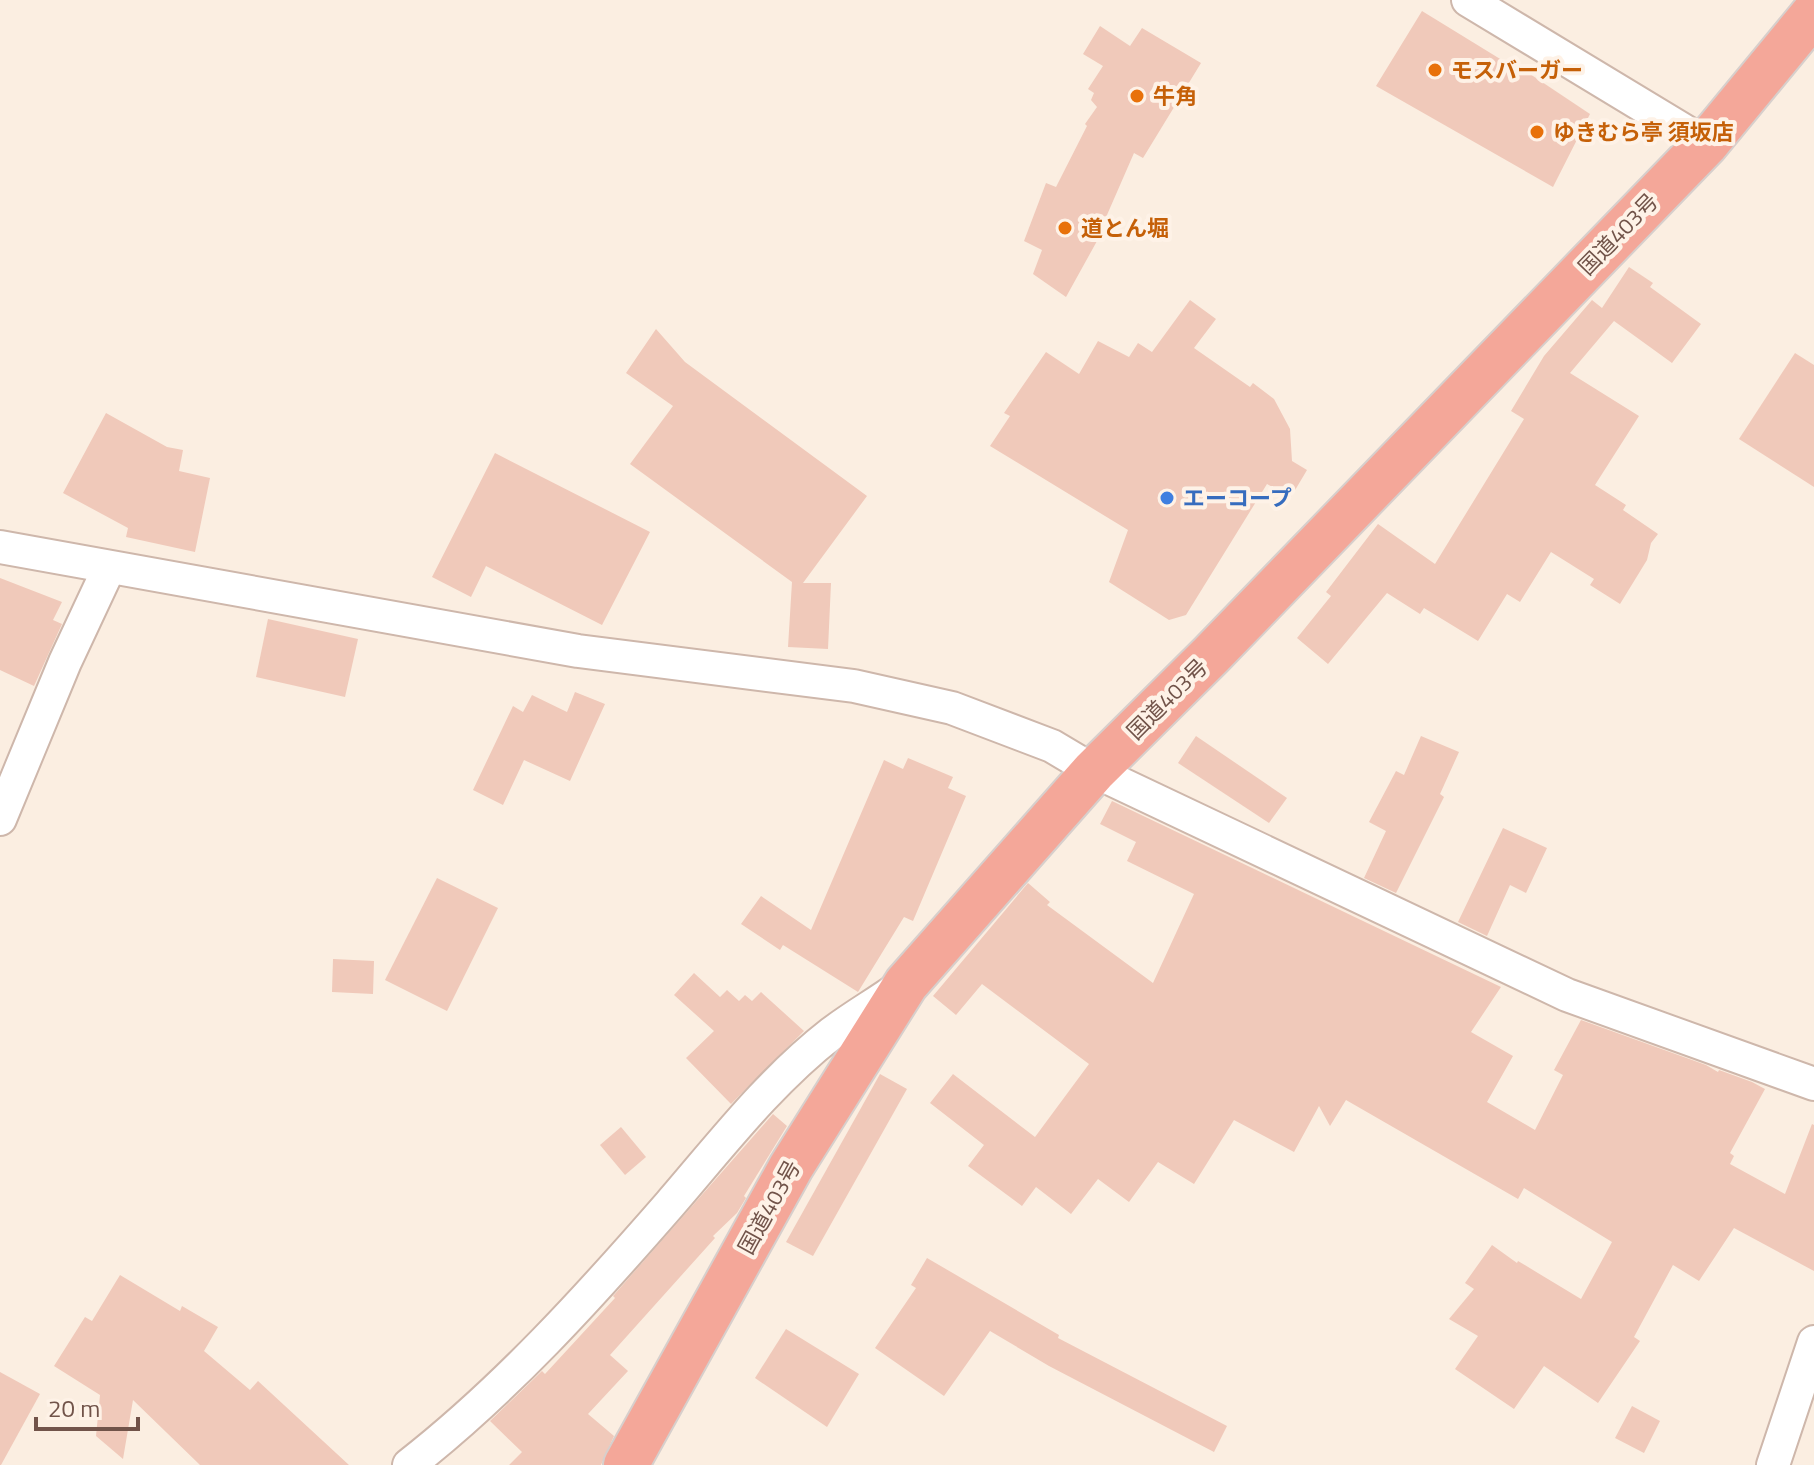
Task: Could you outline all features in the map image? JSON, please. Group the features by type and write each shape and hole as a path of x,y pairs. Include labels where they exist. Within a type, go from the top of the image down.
{"highway":[{"name":"国道403号","path":"626,1465 791,1167 906,984 1094,771 1222,644 1706,144 1814,13"}],"street":[{"path":"1468,0 1706,144"},
{"path":"0,547 578,651 854,686 952,708 1052,746 1094,771 1567,995 1814,1084"},
{"path":"0,819 65,662 109,568"},
{"path":"409,1465 455,1428 601,1281 776,1083 832,1033 906,984"},
{"path":"1773,1465 1814,1342"}],"building":[{"path":"1422,11 1523,73 1524,70 1590,114 1553,187 1376,86"},
{"path":"1100,26 1130,46 1142,28 1201,63 1143,158 1134,153 1102,232 1066,297 1033,274 1042,250 1024,241 1046,183 1056,187 1087,126 1085,124 1097,107 1091,100 1094,93 1088,89 1103,66 1083,54"},
{"path":"1629,267 1653,283 1650,287 1701,324 1672,363 1614,321 1570,373 1639,416 1595,485 1626,505 1623,510 1658,534 1651,543 1647,560 1620,604 1590,585 1594,579 1551,552 1520,602 1507,594 1478,641 1424,608 1420,614 1387,593 1328,664 1297,638 1331,596 1326,592 1378,524 1435,564 1524,419 1511,411 1544,356 1592,300 1602,308"},
{"name":"エーコープ","path":"1190,300 1216,319 1194,348 1250,387 1253,383 1274,399 1290,429 1292,461 1307,470 1291,497 1267,484 1186,615 1169,620 1109,582 1128,530 990,446 1010,416 1004,413 1046,352 1079,374 1098,341 1129,357 1138,343 1152,352"},
{"path":"656,329 685,362 867,496 803,583 831,583 828,649 788,647 792,582 630,464 673,406 626,373"},
{"path":"1795,353 1814,365 1814,487 1739,439"},
{"path":"106,413 167,447 183,450 179,471 210,478 195,552 126,537 128,528 63,493"},
{"path":"495,453 650,532 602,625 486,566 471,597 432,577"},
{"path":"0,578 62,602 53,620 62,624 34,686 0,670"},
{"path":"268,619 358,639 345,697 256,677"},
{"path":"575,692 605,704 570,781 524,760 503,805 473,790 513,706 523,712 532,695 567,712"},
{"path":"1196,736 1287,798 1269,823 1178,763"},
{"path":"1421,736 1459,752 1440,794 1444,797 1396,893 1364,878 1386,831 1369,822 1396,771 1404,775"},
{"path":"908,758 953,777 948,788 966,796 913,921 904,917 858,992 783,945 780,950 741,924 761,896 811,930 884,760 903,769"},
{"path":"1112,801 1501,987 1471,1032 1513,1056 1487,1102 1535,1130 1563,1075 1554,1070 1581,1020 1765,1089 1730,1153 1734,1156 1730,1164 1785,1194 1814,1125 1814,1271 1734,1228 1699,1281 1673,1265 1634,1337 1640,1341 1598,1403 1544,1366 1514,1409 1455,1369 1478,1336 1449,1319 1474,1289 1465,1283 1492,1245 1517,1263 1581,1299 1612,1242 1524,1188 1518,1199 1346,1100 1330,1126 1319,1106 1294,1152 1234,1120 1194,1184 1158,1162 1129,1202 1098,1179 1071,1214 1036,1187 1022,1206 968,1166 984,1145 930,1103 953,1074 1035,1137 1089,1064 982,984 956,1015 933,996 1028,883 1050,902 1047,905 1153,983 1194,894 1127,861 1136,842 1100,824"},
{"path":"1503,828 1547,848 1526,893 1510,885 1487,936 1458,922"},
{"path":"437,878 498,908 447,1011 385,980"},
{"path":"333,959 374,961 373,994 332,992"},
{"path":"694,973 720,997 727,990 739,1001 745,995 752,1001 761,992 804,1031 731,1104 686,1058 714,1031 674,995"},
{"path":"880,1074 907,1089 813,1256 786,1242"},
{"path":"773,1114 787,1126 744,1196 746,1198 737,1213 713,1236 715,1238 610,1355 628,1371 588,1414 614,1436 601,1465 509,1465 522,1452 490,1421 542,1371 545,1374 615,1298 613,1296"},
{"path":"621,1127 646,1157 625,1175 600,1145"},
{"path":"927,1258 1059,1335 1058,1338 1227,1426 1214,1452 1049,1366 990,1331 944,1396 875,1348 916,1288 911,1285"},
{"path":"120,1275 180,1311 182,1306 218,1327 204,1351 250,1390 258,1381 349,1465 200,1465 133,1400 123,1459 96,1436 100,1395 54,1366 85,1317 92,1321"},
{"path":"786,1329 859,1374 827,1427 755,1378"},
{"path":"0,1372 40,1394 1,1465 0,1465"},
{"path":"1632,1406 1660,1421 1644,1453 1615,1438"}],"place":[{"name":"モスバーガー","path":"1435,70"},
{"name":"牛角","path":"1137,96"},
{"name":"ゆきむら亭 須坂店","path":"1537,132"},
{"name":"道とん堀","path":"1065,228"},
{"name":"エーコープ","path":"1167,498"}]}
